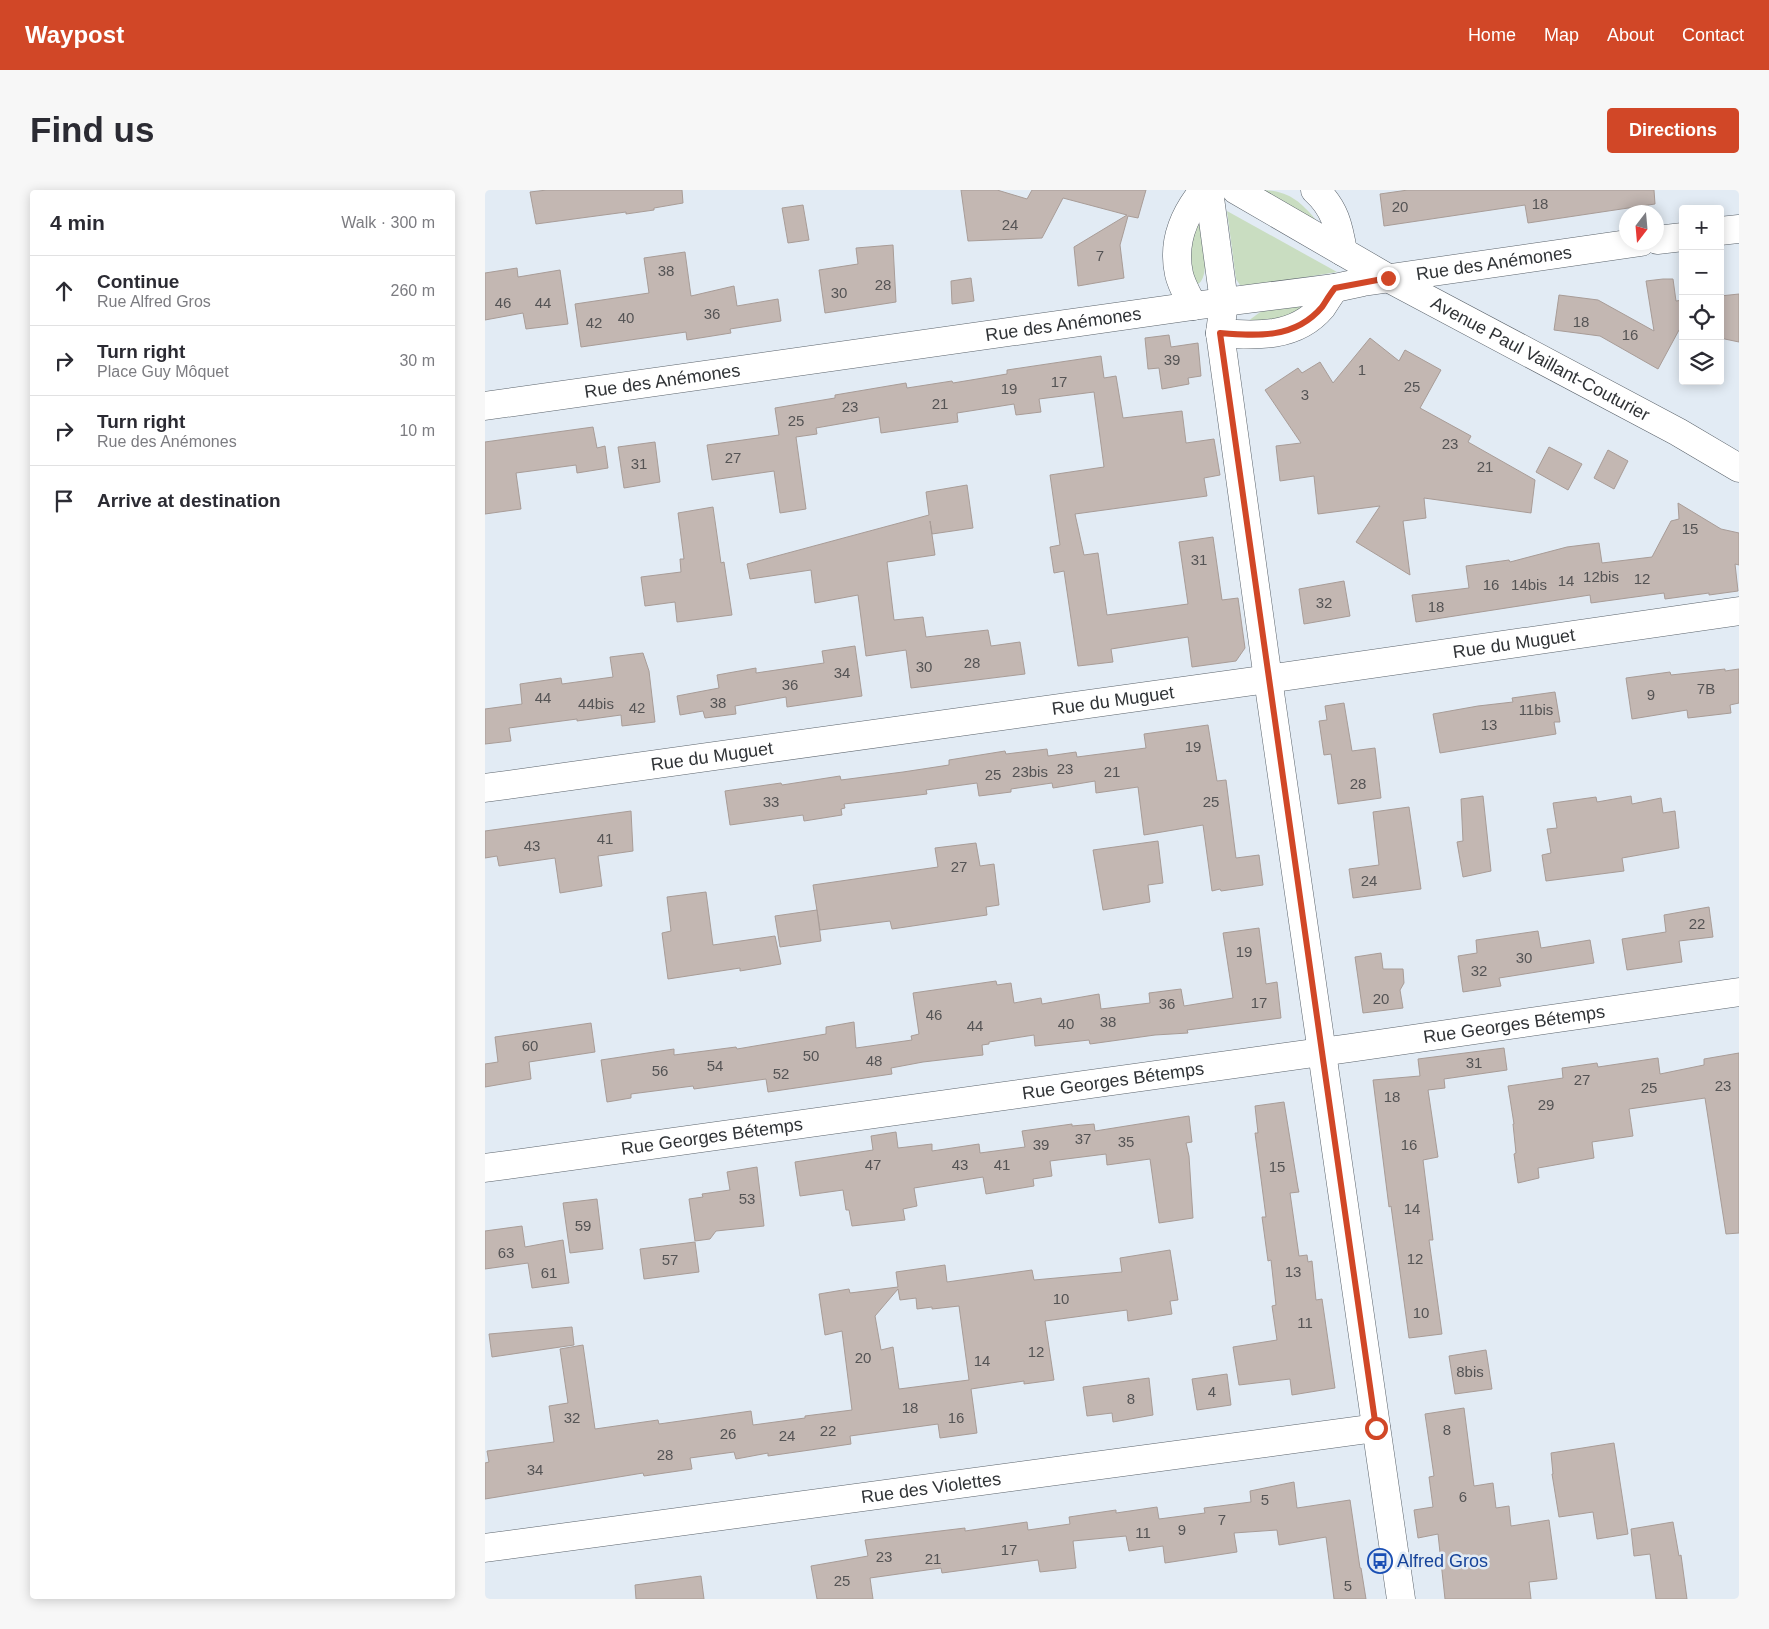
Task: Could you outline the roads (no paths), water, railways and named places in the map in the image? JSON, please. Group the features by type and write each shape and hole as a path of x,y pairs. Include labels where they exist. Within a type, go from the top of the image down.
{"street":[{"path":"1193,306 1179,275 1177,248 1181,227 1194,202 1204,190"},
{"path":"1212,190 1210,198 1224,302 1220,333 1401,1599"},
{"name":"Avenue Paul Vaillant-Couturier","path":"1236,190 1388,278 1678,432 1739,468"},
{"path":"1315,190 1324,198 1339,224 1343,252"},
{"path":"1724,231 1739,229"},
{"path":"1664,239 1679,237"},
{"name":"Rue des Anémones","path":"485,406 1193,306 1335,288 1388,278 1619,245"},
{"path":"1220,333 1254,336 1279,334 1303,323 1321,308 1335,288"},
{"name":"Rue du Muguet","path":"485,788 1268,679 1739,611"},
{"name":"Rue Georges Bétemps","path":"485,1168 1323,1052 1739,992"},
{"name":"Rue des Violettes","path":"485,1548 1376,1428"}],"place":[{"name":"Alfred Gros","path":"1380,1561"}]}
